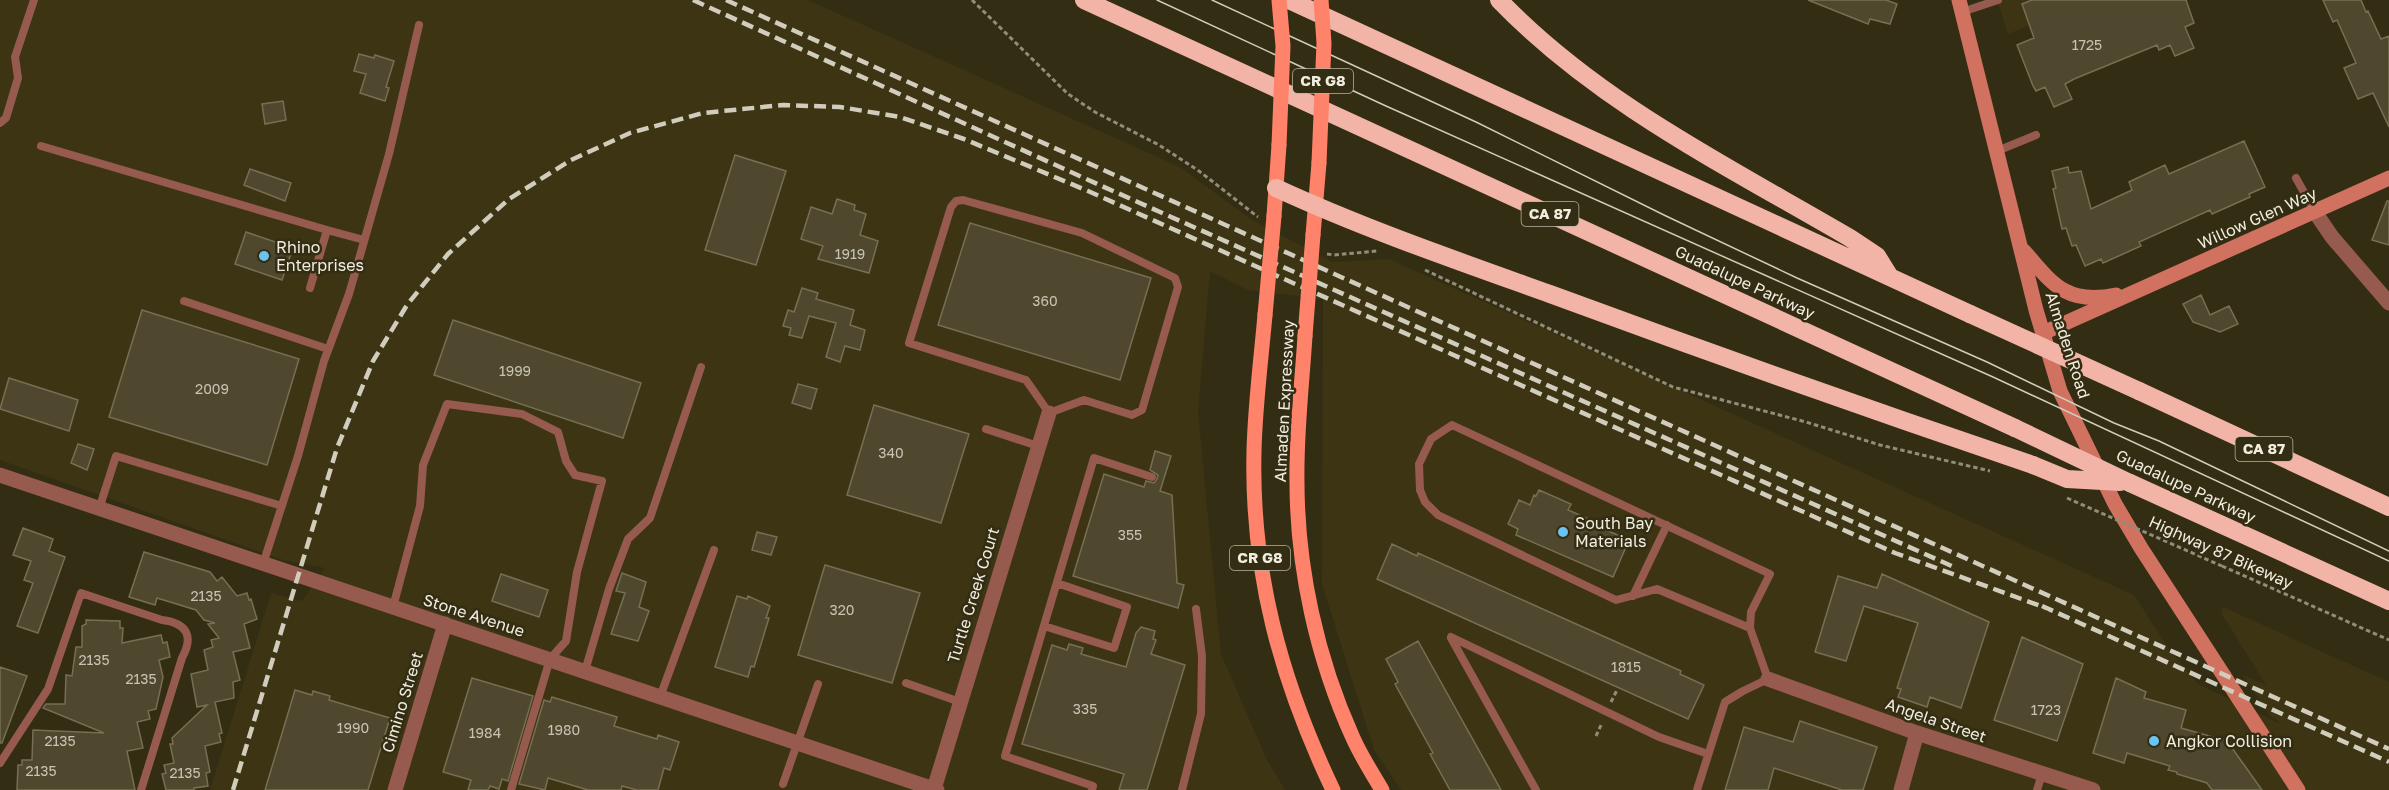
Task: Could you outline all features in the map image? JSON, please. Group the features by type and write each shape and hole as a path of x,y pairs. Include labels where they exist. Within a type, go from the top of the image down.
{"highway":[{"name":"Guadalupe Parkway","path":"1084,0 2389,601"},
{"name":"CA 87","path":"1289,0 2389,507"},
{"path":"1499,0 1537,36 1615,98 1850,238 1877,256 1890,277"},
{"path":"1275,188 1316,207 1757,370 2033,465 2067,479 2130,483"}],"main road":[{"name":"Almaden Expressway","path":"1280,0 1283,46 1279,144 1254,452 1259,548 1267,603 1281,662 1298,711 1334,790"},
{"name":"Almaden Expressway","path":"1321,0 1324,43 1319,163 1296,481 1302,553 1311,614 1329,673 1353,738 1382,790"}],"street":[{"name":"Almaden Road","path":"1960,6 2043,333 2060,391 2115,504 2141,548 2298,790"},
{"name":"Willow Glen Way","path":"2043,333 2389,178"},
{"path":"2315,212 2332,237 2389,303"},
{"name":"Willow Glen Way","path":"2021,248 2046,278 2065,293 2087,298 2139,289"},
{"name":"Turtle Creek Court","path":"935,790 1049,413"},
{"name":"Stone Avenue","path":"0,476 935,790"},
{"name":"Cimino Street","path":"395,790 445,624"},
{"name":"Angela Street","path":"1768,679 1917,734 2093,790"},
{"path":"1901,790 1917,734"}],"lane":[{"path":"0,123 6,118 18,78 15,57 34,0"},
{"path":"1960,6 1998,0"},
{"path":"263,564 328,350 349,294 389,154 419,25"},
{"path":"1997,151 2036,135"},
{"path":"41,146 364,240"},
{"path":"2296,178 2315,212"},
{"path":"963,200 1082,233 1175,278 1178,287 1142,411 1132,415 1084,400 1049,413 1026,380 909,343 951,207 956,201 963,200"},
{"path":"310,288 327,230"},
{"path":"184,301 328,350"},
{"path":"585,671 609,589 628,539 650,518 701,367"},
{"path":"393,607 420,506 423,465 447,404 522,414 558,432 566,460 575,475 602,481 577,572 566,641 550,659 511,790"},
{"path":"1697,790 1725,702 1768,679 1750,628 1751,612 1770,574 1452,425 1431,439 1419,464 1418,478 1425,502 1438,515 1616,600 1657,589 1750,628"},
{"path":"986,429 1038,446"},
{"path":"99,509 116,456 282,506"},
{"path":"1092,790 1093,786 1005,756 1094,458 1152,477"},
{"path":"1633,596 1667,525"},
{"path":"660,697 714,550"},
{"path":"1044,626 1114,648 1127,607 1057,583"},
{"path":"0,763 48,689 81,593 162,620 176,622 186,631 189,645 182,657 141,790"},
{"path":"1182,790 1201,714 1202,656 1196,609"},
{"path":"1536,790 1450,637 1659,737 1708,754"},
{"path":"906,683 960,702"},
{"path":"783,784 818,684"},
{"path":"2037,790 2042,774"}],"path":[{"name":"Highway 87 Bikeway","path":"2064,497 2389,640"},
{"path":"1611,704 1617,690"},
{"path":"1596,736 1602,723"}],"shaded area":[{"path":"0,0 808,0 1180,167 1252,220 1333,262 1389,259 2134,595 2169,649 2198,684 2285,726 2270,716 2242,674 2266,685 2221,613 2223,607 2389,682 2389,790 1401,790 1374,750 1322,584 1323,299 1248,290 1210,271 1198,411 1221,654 1267,760 1285,790 210,790 271,593 302,601 325,568 283,560 0,460"},
{"path":"1997,0 2092,0 2008,34"}],"building":[{"path":"1808,0 1886,0 1897,4 1890,24 1870,19 1868,24"},
{"path":"2032,0 2186,0 2194,23 2185,27 2194,48 2175,56 2170,45 2159,50 2157,45 2074,79 2065,84 2072,99 2054,107 2045,87 2036,91 2033,86 2017,45 2034,38 2022,4"},
{"path":"2323,0 2361,0 2381,39 2389,36 2389,127 2373,93 2358,99 2344,68 2356,63 2337,20 2333,22"},
{"path":"359,54 374,58 375,55 394,61 386,87 389,88 385,101 360,93 366,74 354,71"},
{"path":"283,101 286,120 265,124 262,104"},
{"path":"2244,141 2265,187 2249,194 2250,197 2212,214 2210,210 2139,242 2141,246 2103,263 2101,259 2085,266 2076,245 2072,246 2066,228 2062,229 2053,189 2056,188 2052,171 2068,167 2069,173 2081,171 2091,209 2132,190 2129,182 2165,165 2169,174"},
{"path":"735,155 786,171 756,265 705,250"},
{"path":"250,169 291,183 285,201 244,185"},
{"path":"837,199 855,205 854,210 866,214 860,235 878,241 869,273 818,259 823,246 801,239 811,207 832,214"},
{"path":"2387,201 2389,201 2389,245 2372,240"},
{"path":"970,223 1151,278 1120,380 938,325"},
{"name":"Rhino Enterprises","path":"246,232 293,248 282,280 235,264"},
{"path":"802,288 818,293 816,299 854,310 850,325 865,330 860,350 845,346 840,362 826,357 836,323 809,316 802,338 789,335 791,328 783,326 788,310 794,312"},
{"path":"2201,295 2210,315 2229,306 2238,324 2220,332 2193,322 2183,304"},
{"path":"142,310 299,359 267,465 109,417"},
{"path":"453,320 641,383 623,438 434,375"},
{"path":"9,378 78,400 69,431 0,409"},
{"path":"798,384 817,389 811,409 792,403"},
{"path":"874,405 969,434 941,523 847,495"},
{"path":"78,444 94,449 87,470 71,463"},
{"path":"1155,451 1171,456 1160,491 1172,495 1177,583 1184,585 1178,608 1073,576 1104,474 1144,487 1146,481 1154,483 1158,475 1150,470"},
{"name":"South Bay Materials","path":"1539,490 1571,504 1568,510 1629,540 1613,577 1516,535 1518,529 1508,524 1519,500 1530,505"},
{"path":"23,528 53,539 49,551 65,557 38,633 17,626 33,583 24,580 31,561 13,555"},
{"path":"757,532 777,537 771,555 752,550"},
{"path":"1392,544 1417,556 1418,553 1681,671 1680,674 1704,685 1688,719 1377,579"},
{"path":"144,552 210,572 217,581 222,577 237,596 247,593 257,619 244,624 250,648 233,652 240,680 233,682 234,698 215,702 222,733 219,734 221,742 205,746 210,772 206,773 208,786 194,788 194,790 166,790 162,774 166,773 164,765 174,763 170,744 173,744 172,738 207,705 197,707 191,674 208,670 204,650 213,647 211,640 219,638 208,624 215,623 204,620 196,610 157,598 155,605 129,597"},
{"path":"825,565 920,593 892,683 798,655"},
{"path":"622,573 646,582 639,607 649,611 638,641 611,634 625,593 616,591"},
{"path":"501,574 548,590 539,617 492,601"},
{"path":"1882,574 1989,622 1961,708 1930,697 1927,707 1898,697 1901,689 1897,688 1918,623 1864,606 1846,661 1815,652 1838,576 1877,588"},
{"path":"737,596 747,599 748,596 770,606 766,618 769,618 754,667 751,666 748,677 715,667"},
{"path":"86,620 120,621 120,628 123,628 122,643 161,635 163,643 167,642 170,657 159,660 163,677 156,709 148,711 150,719 137,722 143,748 127,751 135,790 17,790 18,765 22,765 22,760 32,760 33,730 104,733 43,708 46,704 65,704 66,675 72,676 76,647 82,647 82,626 86,624"},
{"path":"1141,627 1155,631 1153,639 1156,640 1151,654 1185,665 1147,790 1119,790 1124,774 1022,744 1052,645 1067,650 1069,644 1083,648 1081,654 1126,667 1136,633"},
{"path":"2022,637 2083,664 2057,741 1994,720"},
{"path":"1418,641 1501,790 1450,790 1430,754 1433,753 1395,684 1398,682 1386,659"},
{"path":"0,667 27,676 2,743 0,743"},
{"path":"472,678 533,696 508,781 502,779 499,789 490,786 488,790 468,790 471,780 443,772"},
{"path":"2116,678 2146,692 2144,698 2186,710 2181,728 2227,741 2262,790 2212,790 2207,783 2168,770 2170,766 2127,753 2124,763 2093,753"},
{"path":"295,690 312,695 313,691 330,696 329,700 390,718 368,790 265,790"},
{"path":"552,697 617,717 614,726 657,739 658,735 679,742 670,770 664,768 658,790 637,790 622,786 621,790 588,790 548,778 545,790 519,784 544,700 550,702"},
{"path":"1800,721 1877,747 1863,790 1842,790 1774,768 1768,790 1725,790 1744,727 1793,742"}],"tram line":[{"path":"1157,0 1386,106 1993,377 2389,561"},
{"path":"1212,0 1476,122 1797,278 1987,362 2114,423 2159,441 2389,551"}],"railway":[{"path":"693,0 1084,178 1954,567"},
{"path":"726,0 2389,749"},
{"path":"233,790 337,448 373,361 407,305 448,254 509,199 571,160 630,133 703,113 783,105 840,107 900,117 964,139 1088,191 1895,553 2049,609"},
{"path":"2042,606 2389,762"}],"place":[{"name":"Rhino Enterprises","path":"264,256"},
{"name":"South Bay Materials","path":"1563,532"},
{"name":"Angkor Collision","path":"2154,741"}]}
